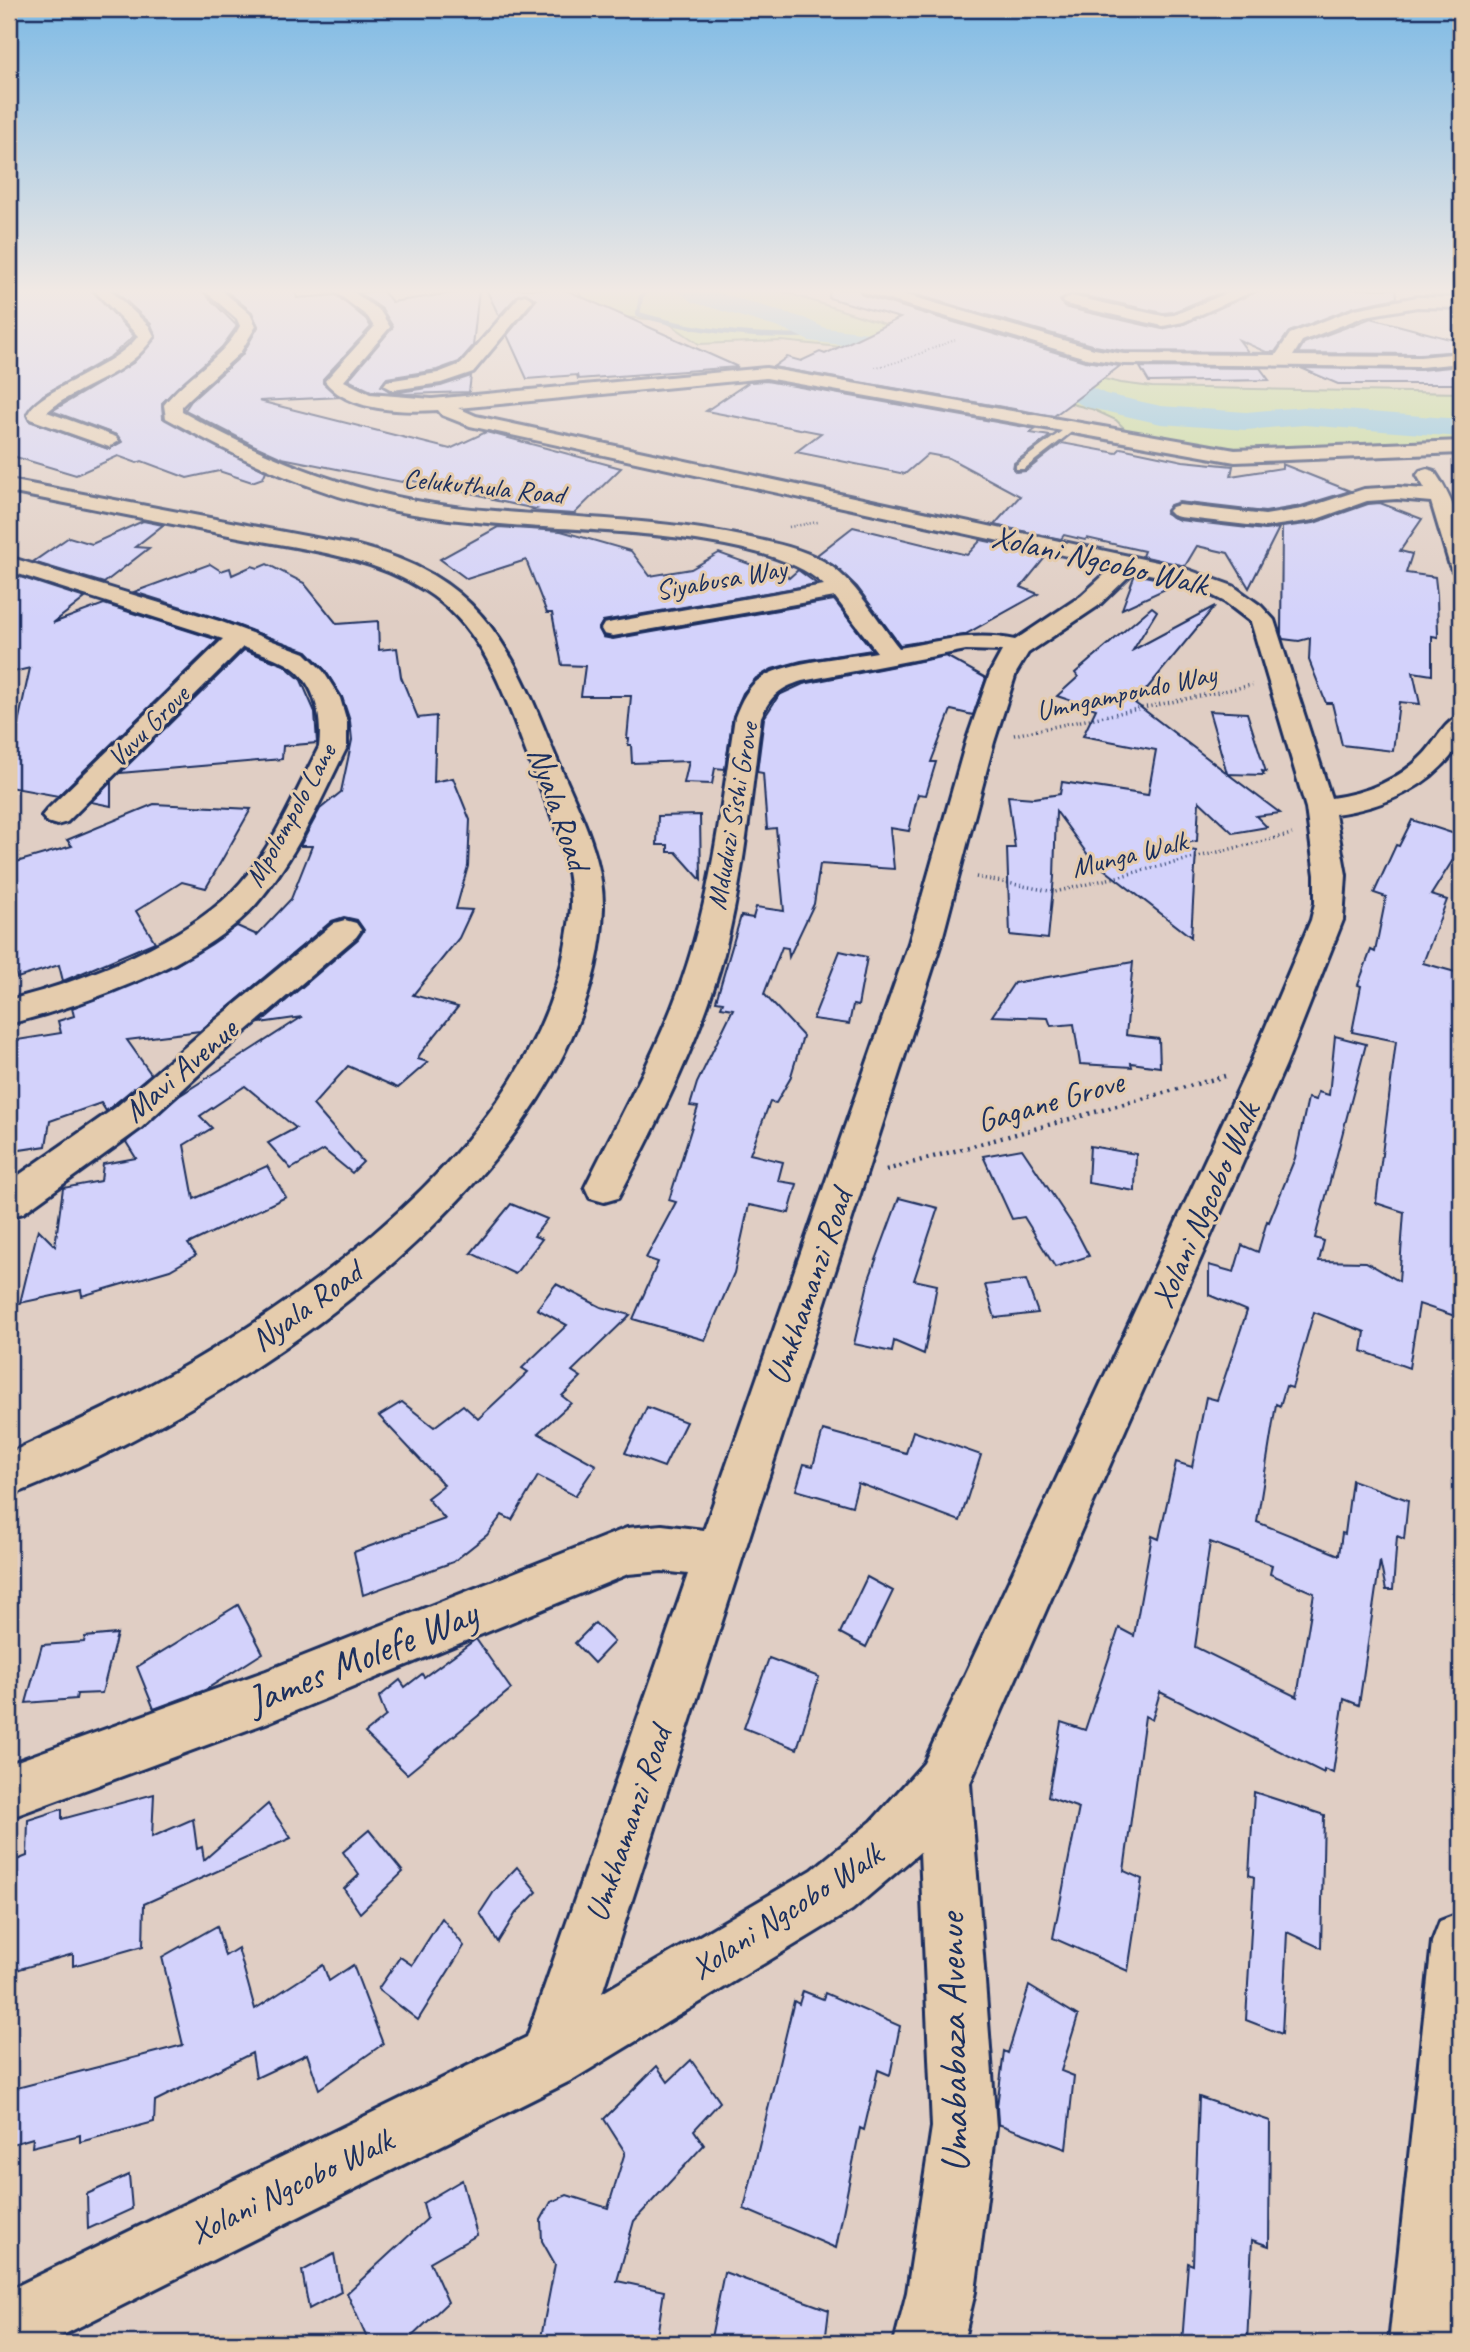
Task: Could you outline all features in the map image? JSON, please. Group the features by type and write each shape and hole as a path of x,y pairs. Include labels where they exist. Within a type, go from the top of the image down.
{"street":[{"path":"55,399 38,410 37,415 109,441"},
{"name":"Celukuthula Road","path":"178,399 173,405 173,414 273,466 337,491 432,511 525,521 680,531 725,538 798,558 822,570 892,656"},
{"name":"Xolani Ngcobo Walk","path":"9,2326 550,2057 832,1890 873,1860 911,1824 943,1782 1268,1064 1327,920 1332,901 1333,880 1320,818 1262,620 1243,601 1222,587 1180,574 470,420 449,411 443,404 396,404 374,399"},
{"path":"443,404 498,399"},
{"path":"912,399 1244,457 1461,447"},
{"path":"1399,450 1424,471 1440,497 1461,566"},
{"name":"Nyala Road","path":"9,486 358,553 397,568 452,598 486,633 499,655 577,846 583,864 587,906 577,978 550,1049 514,1105 443,1191 342,1284 227,1363 122,1422 9,1475"},
{"path":"1179,511 1265,520 1306,515 1364,495 1382,493 1440,497"},
{"name":"Mpolompolo Lane","path":"9,564 240,636 296,658 307,666 334,710 337,730 333,747 263,873 242,900 191,937 85,988 9,1012"},
{"name":"Umkhamanzi Road","path":"550,2057 925,943 980,742 1003,673 1010,657 1019,648 1099,596 1111,586 1128,564"},
{"name":"Siyabusa Way","path":"613,629 839,589"},
{"name":"Vuvu Grove","path":"57,816 240,636"},
{"name":"Mduduzi Sishi Grove","path":"604,1187 671,1049 696,988 726,869 748,717 757,696 772,682 798,674 892,656 974,642 1019,648"},
{"path":"1320,818 1415,779 1450,741 1461,724"},
{"name":"Mavi Avenue","path":"9,1202 128,1118 227,1029 345,930"},
{"name":"James Molefe Way","path":"9,1791 266,1697 627,1552 651,1546 671,1547 718,1557"},
{"name":"Umababaza Avenue","path":"929,2343 941,2291 964,2127 958,1993 943,1782"},
{"path":"1423,2343 1461,1942"}],"lane":[{"path":"1020,467 1073,427"}],"path":[{"path":"725,538 818,522"},
{"name":"Umngampondo Way","path":"980,742 1280,679"},
{"name":"Munga Walk","path":"945,871 1055,892 1320,818"},
{"name":"Gagane Grove","path":"845,1182 1268,1064"}],"green space":[{"path":"1050,399 1461,399 1461,441 1275,449 1219,447 1126,430 1116,420 1092,409"}],"building":[{"path":"10,399 40,399 26,414 29,421 108,449 122,442 117,435 52,411 73,399 167,399 162,403 163,418 266,471 263,478 252,482 219,471 187,478 142,461 137,463 118,456 76,475 9,455"},
{"path":"193,399 304,399 259,401 450,449 486,432 621,468 574,514 530,511 536,509 428,482 423,484 408,479 402,482 282,458 185,410"},
{"path":"724,399 866,399 1036,429 1030,433 1050,436 1014,463 1013,469 1016,472 1026,471 1062,443 1116,453 1121,448 1183,461 1233,466 1231,476 1282,468 1282,464 1350,491 1301,506 1265,512 1179,502 1170,505 1166,513 1179,520 1265,530 1279,528 1249,588 1228,553 1197,546 1185,566 1142,556 1144,551 1087,538 1085,540 1064,535 1061,539 994,525 1020,496 949,458 928,454 905,474 796,452 821,433 706,411"},
{"path":"955,399 1077,399 1054,416"},
{"path":"1380,503 1422,519 1400,551 1412,554 1406,573 1435,577 1437,595 1438,637 1432,636 1432,675 1413,672 1420,704 1399,702 1393,751 1342,745 1332,703 1326,703 1309,660 1310,638 1299,641 1283,639 1281,635 1282,527 1314,523 1368,504"},
{"path":"143,521 163,525 135,547 149,548 104,583 33,562 69,537 92,544"},
{"path":"498,527 561,531 631,551 650,576 691,569 719,553 766,570 781,568 789,578 798,570 817,584 603,621 599,628 603,637 613,639 834,600 872,650 801,661 772,669 756,678 743,693 733,716 725,769 715,768 712,784 684,783 689,761 632,763 631,745 628,745 627,739 631,696 581,696 585,666 562,665 552,613 547,613 526,560 467,579 440,559"},
{"path":"853,527 967,555 981,540 1048,554 1021,587 1038,594 964,635 900,645 857,587 836,567 817,555"},
{"path":"210,564 221,571 230,568 232,575 252,566 258,568 267,564 304,583 337,624 378,621 379,650 397,648 401,677 418,718 436,716 434,782 453,778 470,820 468,866 456,909 472,910 459,938 413,995 458,1007 420,1054 418,1059 428,1062 398,1088 348,1066 313,1105 363,1162 352,1173 324,1150 291,1169 268,1143 296,1128 245,1086 200,1116 212,1128 184,1145 194,1199 267,1166 286,1197 188,1244 196,1255 170,1270 82,1296 81,1290 20,1303 38,1229 55,1246 63,1188 101,1181 103,1164 136,1158 126,1142 179,1096 302,1017 260,1023 358,939 364,930 357,920 344,917 332,921 200,1031 127,1040 151,1074 106,1111 101,1103 50,1121 46,1146 13,1151 11,1041 61,1033 58,1021 74,1016 72,1008 176,965 237,926 257,935 291,899 312,846 300,846 320,809 341,792 352,740 350,721 342,697 325,670 307,651 220,619 134,592"},
{"path":"1135,574 1175,582 1172,586 1122,609"},
{"path":"14,575 85,598 53,623 104,604 218,640 58,796 9,787 9,752 12,751 30,668 9,673 9,579"},
{"path":"1215,606 1135,703 1227,773 1209,711 1247,713 1266,772 1262,771 1264,775 1228,774 1280,813 1256,816 1267,827 1233,833 1199,801 1197,841 1170,846 1196,851 1191,937 1091,859 1056,811 1054,877 1048,939 1010,935 1007,848 1015,848 1008,796 1034,798 1060,794 1062,782 1148,795 1156,750 1083,736 1096,709 1057,696 1078,677 1075,673 1152,607 1157,611 1133,650"},
{"path":"244,650 284,665 301,680 315,712 317,743 283,746 282,759 120,773"},
{"path":"946,656 986,678 973,715 951,710 931,762 936,762 926,795 918,794 909,831 890,828 894,869 820,864 814,904 789,957 788,948 782,947 764,994 803,1036 790,1079 776,1103 770,1102 750,1154 783,1162 778,1181 797,1184 789,1213 749,1205 734,1273 705,1340 633,1319 658,1262 646,1258 676,1202 669,1200 698,1107 690,1106 697,1083 733,1009 721,1007 723,1002 716,1001 741,916 753,918 756,907 784,911 776,828 767,829 763,773 757,772 764,718 779,695 803,684"},
{"path":"111,782 111,806 91,802"},
{"path":"154,804 251,809 206,888 182,882 136,911 155,942 63,981 59,965 17,978 9,951 9,892 19,889 13,863 72,846 67,840"},
{"path":"700,815 701,880 676,852 668,852 668,845 657,845 658,816"},
{"path":"1412,820 1461,836 1461,847 1431,895 1447,900 1423,963 1459,973 1457,982 1461,983 1461,1194 1453,1277 1461,1280 1461,1318 1419,1304 1409,1368 1362,1351 1365,1332 1314,1312 1292,1388 1286,1386 1280,1406 1276,1404 1257,1522 1339,1555 1342,1533 1345,1534 1352,1480 1408,1500 1404,1539 1397,1536 1393,1590 1386,1590 1380,1561 1359,1705 1344,1699 1333,1773 1324,1769 1324,1773 1160,1692 1152,1720 1145,1716 1124,1871 1142,1879 1128,1971 1053,1938 1079,1808 1048,1797 1061,1722 1085,1730 1119,1628 1134,1636 1152,1536 1159,1539 1176,1462 1192,1467 1206,1397 1217,1400 1247,1311 1209,1295 1209,1265 1234,1272 1242,1245 1258,1252 1267,1221 1269,1222 1295,1158 1308,1098 1316,1100 1318,1092 1329,1095 1335,1036 1366,1044 1315,1238 1324,1241 1319,1261 1366,1262 1399,1281 1404,1212 1376,1203 1396,1041 1352,1032 1361,986 1358,985 1371,950 1375,952 1386,897 1374,893 1396,845 1399,846","holes":["1210,1542 1272,1565 1270,1574 1314,1593 1297,1697 1195,1647"]},
{"path":"840,951 867,957 858,1006 853,1005 849,1024 813,1019"},
{"path":"1133,962 1126,1035 1159,1039 1160,1067 1131,1063 1132,1067 1080,1064 1074,1024 1051,1026 1048,1018 992,1016 1014,983"},
{"path":"1090,1146 1136,1154 1135,1191 1088,1183"},
{"path":"1022,1149 1074,1227 1089,1256 1055,1267 1024,1217 1012,1219 983,1156"},
{"path":"899,1198 938,1208 914,1280 937,1285 924,1354 894,1341 892,1352 854,1344 869,1279"},
{"path":"511,1204 547,1219 534,1236 542,1239 515,1274 471,1253"},
{"path":"1026,1280 1038,1313 995,1318 985,1285"},
{"path":"556,1284 601,1307 630,1315 572,1371 581,1377 562,1396 571,1403 538,1433 596,1465 575,1496 538,1476 512,1520 502,1515 487,1535 453,1562 363,1595 354,1552 445,1519 427,1498 444,1485 379,1416 402,1402 434,1427 463,1405 478,1419 528,1372 522,1368 567,1325 537,1309"},
{"path":"647,1407 686,1422 664,1467 625,1453"},
{"path":"823,1430 906,1453 913,1431 981,1455 960,1521 858,1483 852,1506 796,1490 804,1464 813,1466"},
{"path":"867,1577 893,1591 866,1647 840,1633"},
{"path":"238,1605 263,1653 205,1690 154,1709 137,1667"},
{"path":"595,1623 614,1642 594,1663 575,1643"},
{"path":"117,1634 102,1693 77,1694 76,1699 26,1703 42,1645 84,1642 85,1637"},
{"path":"476,1639 511,1689 407,1774 365,1733 386,1716 379,1697 400,1680 405,1687 422,1674 424,1677"},
{"path":"769,1658 819,1677 797,1749 744,1728"},
{"path":"1254,1792 1324,1815 1321,1948 1287,1932 1282,2034 1246,2020 1254,1877 1249,1875"},
{"path":"154,1794 152,1837 193,1819 197,1849 202,1847 204,1860 268,1804 291,1838 144,1904 143,1946 73,1966 73,1954 9,1972 9,1922 13,1921 14,1861 27,1856 28,1820 62,1809 62,1819"},
{"path":"369,1830 403,1872 360,1913 344,1889 359,1875 343,1852"},
{"path":"517,1867 537,1892 516,1913 498,1942 480,1913 495,1890"},
{"path":"442,1918 464,1946 418,2020 378,1989 400,1957 412,1965"},
{"path":"217,1926 225,1956 238,1948 255,2009 323,1965 329,1981 353,1965 383,2044 319,2089 307,2054 256,2078 252,2053 155,2101 154,2122 80,2142 80,2135 32,2147 33,2138 9,2145 9,2090 183,2045 162,1957"},
{"path":"1029,1986 1078,2016 1061,2071 1074,2076 1066,2149 998,2124 997,2107 1004,2051 1008,2053"},
{"path":"803,1991 823,1999 825,1993 900,2026 890,2075 878,2070 864,2130 860,2128 836,2248 744,2209 794,2001 799,2004"},
{"path":"691,2060 720,2102 694,2130 704,2145 634,2221 617,2281 664,2291 656,2343 540,2343 555,2264 542,2241 541,2220 551,2202 567,2195 608,2208 625,2152 604,2119 657,2066 668,2082"},
{"path":"1199,2097 1270,2121 1269,2246 1252,2240 1247,2343 1182,2343 1188,2263 1193,2265"},
{"path":"129,2175 132,2209 88,2229 87,2194"},
{"path":"462,2180 477,2235 430,2262 448,2302 405,2343 369,2343 347,2293 427,2219 423,2203"},
{"path":"334,2254 341,2292 309,2309 302,2271"},
{"path":"724,2272 829,2310 825,2343 710,2343"}],"waterway":[{"path":"1092,399 1161,415 1246,421 1304,416 1461,428"}]}
